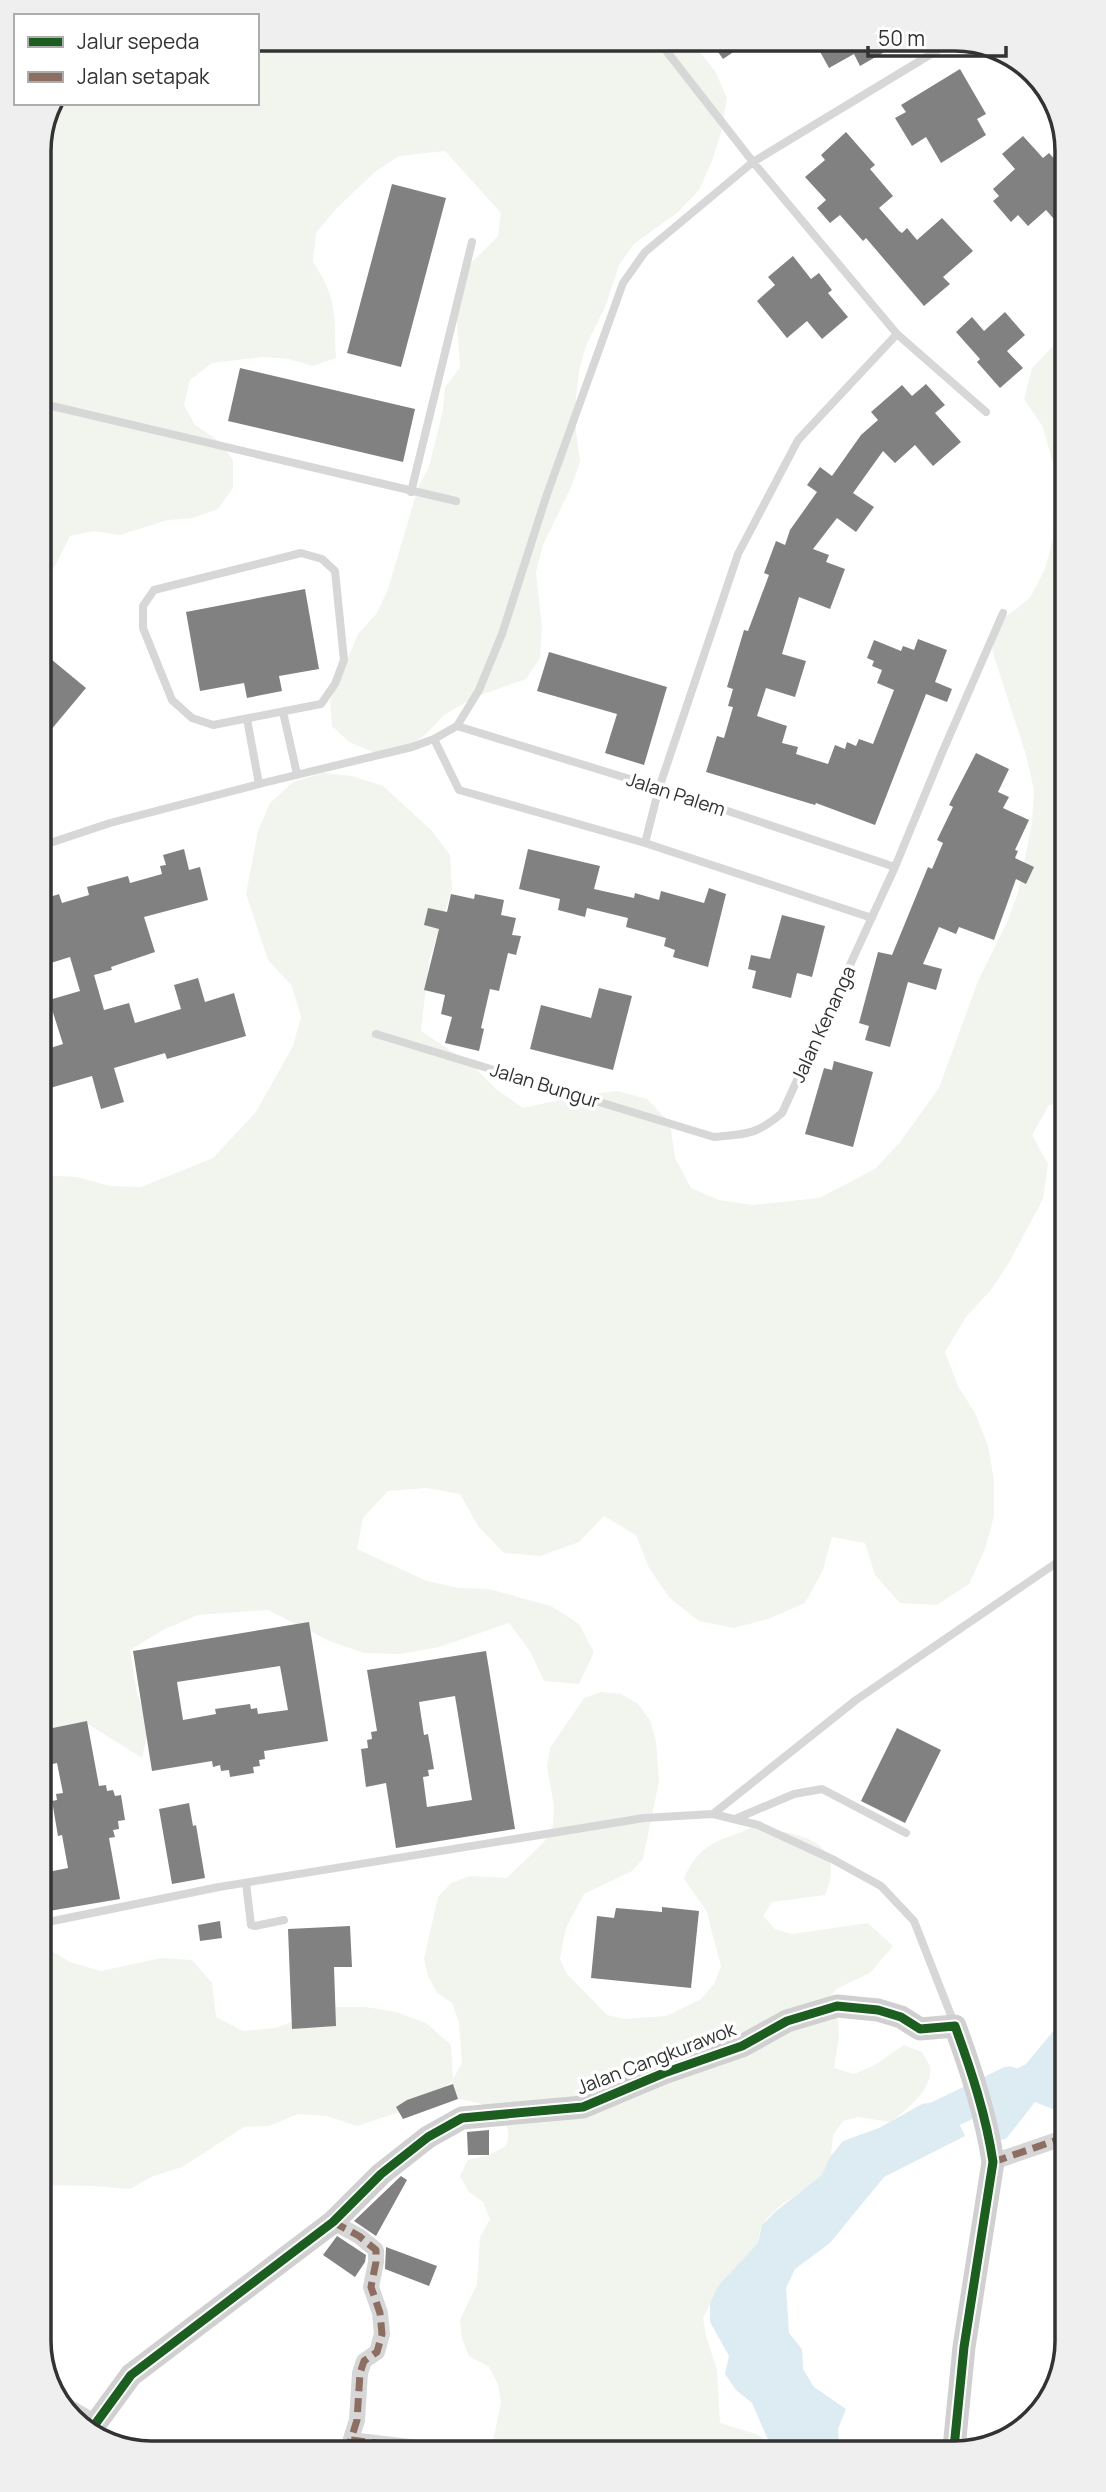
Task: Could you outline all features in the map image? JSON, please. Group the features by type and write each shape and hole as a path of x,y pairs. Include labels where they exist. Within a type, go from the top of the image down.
{"street":[{"name":"Jalan Cangkurawok","path":"98,2425 131,2375 333,2222 381,2174 428,2137 462,2118 583,2107 664,2073 742,2046 786,2021 837,2006 878,2010 901,2017 920,2029 955,2026"},
{"path":"955,2026 972,2075 992,2153 964,2347 955,2441"},
{"path":"992,2153 1055,2140"},
{"path":"333,2222 376,2250 371,2287 380,2313 382,2334 377,2352 363,2361 360,2372 360,2406 350,2441"}],"lane":[{"path":"667,51 752,162 897,334 986,412"},
{"path":"51,843 259,784 412,747 457,726 479,690 502,634 546,498 623,283 645,252 752,162 936,51"},
{"path":"411,492 472,242"},
{"path":"645,843 659,788 738,554 798,440 897,334"},
{"path":"51,406 456,501"},
{"path":"301,553 322,559 335,571 344,660 335,684 321,704 283,712 213,725 192,718 172,700 143,628 143,606 154,590 301,553"},
{"name":"Jalan Kenanga","path":"714,1137 749,1134 765,1127 782,1113 895,867 1003,613"},
{"path":"283,712 297,774"},
{"path":"247,719 259,784"},
{"name":"Jalan Palem","path":"457,726 659,788 895,867"},
{"path":"434,739 459,790 645,843 872,918"},
{"name":"Jalan Bungur","path":"376,1034 714,1137"},
{"path":"713,1814 856,1700 1055,1564"},
{"path":"735,1819 794,1794 822,1789 906,1832"},
{"path":"51,1921 246,1883 644,1818 713,1814 758,1825 834,1860 881,1886 914,1921 955,2026"},
{"path":"246,1883 251,1925 284,1920"}],"shaded area":[{"path":"259,51 699,51 715,71 727,98 721,133 699,190 678,212 634,244 619,265 605,307 586,346 579,371 576,398 580,461 572,485 543,545 536,572 542,628 540,658 526,679 475,697 444,715 425,735 403,751 373,752 349,742 332,726 330,701 358,634 377,613 388,589 418,488 429,467 443,410 445,387 460,368 455,295 462,272 498,236 501,213 445,151 399,156 376,171 336,209 316,233 313,262 331,297 336,358 313,366 288,359 263,357 212,363 190,380 184,405 195,425 219,441 233,460 233,488 218,509 193,518 168,520 120,535 94,531 70,536 51,574 51,145 54,125 62,105 259,105"},
{"path":"1055,344 1055,1104 1049,1105 1032,1135 1048,1164 1043,1199 1009,1263 990,1291 966,1317 945,1352 958,1386 975,1413 988,1446 994,1480 994,1516 985,1549 969,1584 937,1605 900,1603 875,1575 865,1543 832,1537 823,1570 805,1603 768,1619 734,1628 699,1621 670,1598 649,1568 636,1535 604,1516 579,1542 540,1556 504,1553 478,1526 460,1494 426,1488 388,1491 363,1518 357,1549 427,1581 459,1588 489,1589 551,1606 579,1624 594,1652 579,1684 544,1681 530,1651 509,1623 439,1647 400,1654 364,1653 332,1642 268,1610 198,1615 163,1630 130,1650 137,1694 149,1726 142,1758 88,1724 51,1729 51,1176 77,1177 110,1186 141,1187 213,1158 256,1112 293,1046 301,1017 292,986 268,960 246,894 258,831 270,803 293,782 323,773 352,776 383,786 431,830 450,855 452,889 429,961 421,1031 473,1066 496,1089 523,1108 582,1095 618,1091 647,1099 670,1123 675,1158 691,1188 719,1200 753,1205 819,1198 875,1169 900,1142 939,1088 978,981 1008,920 1018,892 1032,823 1034,790 1026,755 992,650 1000,621 1030,598 1045,569 1053,538 1054,467 1043,427 1024,399 1032,368"},
{"path":"601,1692 621,1694 638,1704 650,1720 656,1742 659,1781 643,1859 632,1871 584,1894 567,1926 560,1959 567,1974 607,2015 625,2019 666,2016 701,1999 714,1984 721,1966 706,1910 684,1879 693,1861 712,1844 754,1826 767,1827 816,1843 829,1858 831,1868 825,1895 772,1902 763,1916 775,1929 792,1934 868,1923 893,1946 870,1973 838,1988 827,1999 837,2006 839,2036 834,2068 854,2074 873,2066 904,2045 922,2052 930,2067 930,2076 923,2092 891,2122 858,2117 843,2121 833,2135 829,2174 782,2204 767,2219 759,2234 759,2260 718,2286 703,2318 717,2370 720,2423 756,2434 767,2441 493,2441 501,2403 498,2384 489,2367 469,2356 462,2339 460,2320 477,2284 480,2237 490,2219 483,2202 469,2192 460,2176 468,2160 489,2155 506,2146 507,2126 503,2118 488,2107 458,2099 452,2081 424,2104 357,2126 327,2116 298,2114 269,2126 244,2127 182,2167 151,2177 130,2189 51,2185 51,1951 70,1962 101,1971 161,1958 192,1960 212,1983 216,2017 243,2031 275,2028 335,2007 366,2007 396,2012 426,2023 451,2045 453,2079 462,2063 459,2022 452,2003 437,1993 428,1976 424,1959 438,1897 451,1883 470,1876 507,1878 544,1842 553,1825 554,1805 547,1767 550,1748 584,1698"},
{"path":"1054,2030 1055,2110 1035,2102 1006,2139 992,2141 980,2088 1026,2064"},
{"path":"948,2100 965,2136 884,2177 830,2243 795,2269 786,2288 789,2333 802,2349 803,2369 814,2387 846,2409 838,2429 839,2441 769,2441 752,2403 736,2390 725,2374 729,2356 710,2322 710,2303 718,2286 758,2243 762,2225 822,2175 830,2157 843,2141 879,2128 922,2104"}],"building":[{"path":"717,51 735,51 723,59"},
{"path":"820,51 886,51 860,66 854,54 829,68"},
{"path":"960,69 986,114 977,119 986,135 941,163 926,137 912,146 895,118 906,112 901,105"},
{"path":"846,132 875,165 870,169 893,196 879,208 899,231 902,233 907,228 917,240 942,218 973,251 943,277 950,284 924,306 866,238 863,241 840,215 830,223 817,208 826,200 805,177 825,160 821,155"},
{"path":"1023,136 1043,158 1049,153 1055,159 1055,220 1046,210 1028,226 1018,215 1011,222 993,201 999,196 993,189 1015,169 1002,154"},
{"path":"392,184 446,198 401,367 347,353"},
{"path":"793,256 811,279 819,273 832,290 828,293 848,317 822,339 807,321 787,338 757,301 775,285 768,277"},
{"path":"1005,312 1025,335 1007,351 1023,368 1000,388 977,362 980,359 956,332 972,317 984,331"},
{"path":"240,368 415,409 403,462 228,421"},
{"path":"926,384 945,405 935,413 961,442 933,466 915,445 895,463 883,451 853,493 874,507 856,532 837,518 813,549 829,555 826,562 845,569 830,609 799,597 782,654 806,661 795,697 766,688 757,716 787,726 782,743 798,747 796,754 828,764 835,745 845,749 847,742 856,746 859,739 873,744 894,690 877,683 882,670 872,666 874,661 867,658 874,640 901,651 903,646 914,650 918,639 947,650 935,682 952,689 947,702 926,694 875,825 816,803 815,805 706,772 717,736 724,738 733,707 728,706 733,689 727,687 744,630 748,631 769,575 764,573 776,541 785,545 790,530 817,492 807,485 820,467 832,476 861,435 878,420 871,412 902,385 912,396"},
{"path":"305,589 319,669 279,676 282,691 247,698 244,683 200,691 186,612"},
{"path":"549,652 667,687 644,765 605,753 617,714 537,691"},
{"path":"51,659 86,688 51,730"},
{"path":"976,753 1009,769 998,792 1009,797 1003,808 1029,820 1015,850 1018,851 1015,858 1034,867 1026,884 1016,879 994,940 959,927 956,934 939,927 923,964 942,969 936,990 908,982 890,1047 865,1040 869,1026 859,1023 878,952 892,955 928,867 932,869 943,843 937,840 953,807 949,805"},
{"path":"184,849 189,870 200,867 208,900 144,917 155,952 94,975 104,1010 129,1003 135,1023 181,1009 174,985 198,978 205,1002 234,993 246,1036 167,1059 165,1053 114,1068 124,1102 101,1109 92,1076 51,1088 51,1048 63,1044 51,999 80,991 70,957 51,963 51,897 59,894 62,903 89,895 87,887 128,876 130,883 162,874 160,866 166,865 163,855"},
{"path":"528,849 600,866 594,889 634,898 635,893 659,900 661,891 704,903 709,888 726,894 708,967 673,957 675,950 664,946 666,938 626,927 628,918 587,908 585,917 558,910 560,899 519,889"},
{"path":"451,894 474,899 475,894 504,900 501,915 516,918 512,935 521,936 516,955 508,953 499,991 490,989 479,1051 445,1043 452,1017 441,1014 445,995 424,990 439,929 424,925 428,908 447,912"},
{"path":"782,915 825,926 812,977 797,973 791,998 752,988 756,971 748,969 751,955 770,959"},
{"path":"599,988 632,996 613,1070 530,1049 541,1005 591,1018"},
{"path":"834,1061 873,1072 853,1147 805,1134 824,1068 832,1070"},
{"path":"309,1622 328,1741 264,1751 265,1759 259,1760 260,1766 253,1767 254,1773 230,1777 229,1770 221,1771 220,1765 213,1767 212,1761 152,1771 133,1651","holes":["280,1666 288,1710 258,1714 257,1708 251,1709 250,1704 215,1709 216,1714 183,1720 177,1682"]},
{"path":"486,1651 515,1829 396,1848 386,1783 366,1787 361,1749 368,1748 367,1740 372,1739 371,1732 377,1731 367,1670","holes":["455,1696 472,1800 427,1807 423,1777 429,1776 428,1770 434,1769 428,1734 424,1735 419,1702"]},
{"path":"87,1721 99,1786 106,1785 107,1791 113,1790 115,1796 121,1795 125,1820 118,1821 119,1829 113,1830 115,1837 109,1838 120,1899 51,1911 51,1871 68,1868 62,1835 58,1836 52,1801 57,1800 56,1794 63,1793 57,1763 51,1764 51,1728"},
{"path":"897,1728 941,1750 905,1823 861,1801"},
{"path":"189,1803 193,1826 196,1825 205,1878 172,1884 159,1809"},
{"path":"662,1907 699,1911 691,1988 591,1978 597,1916 614,1918 616,1908 662,1912"},
{"path":"220,1921 222,1938 200,1941 198,1925"},
{"path":"350,1926 352,1967 334,1967 336,2026 292,2029 288,1929"},
{"path":"453,2084 458,2099 403,2119 396,2107 407,2100"},
{"path":"489,2130 489,2155 468,2155 467,2132"},
{"path":"401,2176 407,2180 376,2236 354,2221"},
{"path":"337,2236 366,2255 365,2262 355,2277 323,2255"},
{"path":"386,2247 437,2266 429,2286 385,2269"}],"waterway":[{"path":"912,2130 1009,2083"}],"marked path":[{"path":"993,2162 1055,2141"},
{"path":"333,2222 359,2236 376,2250 371,2287 380,2313 382,2334 377,2352 364,2361 360,2373 357,2420 350,2441"},
{"path":"351,2440 359,2441"}],"cycle path":[{"path":"96,2424 131,2375 333,2222 381,2174 428,2137 462,2118 583,2107 664,2073 742,2046 787,2021 837,2006 878,2010 901,2017 920,2029 955,2026 982,2110 993,2162 964,2347 955,2441"}]}
